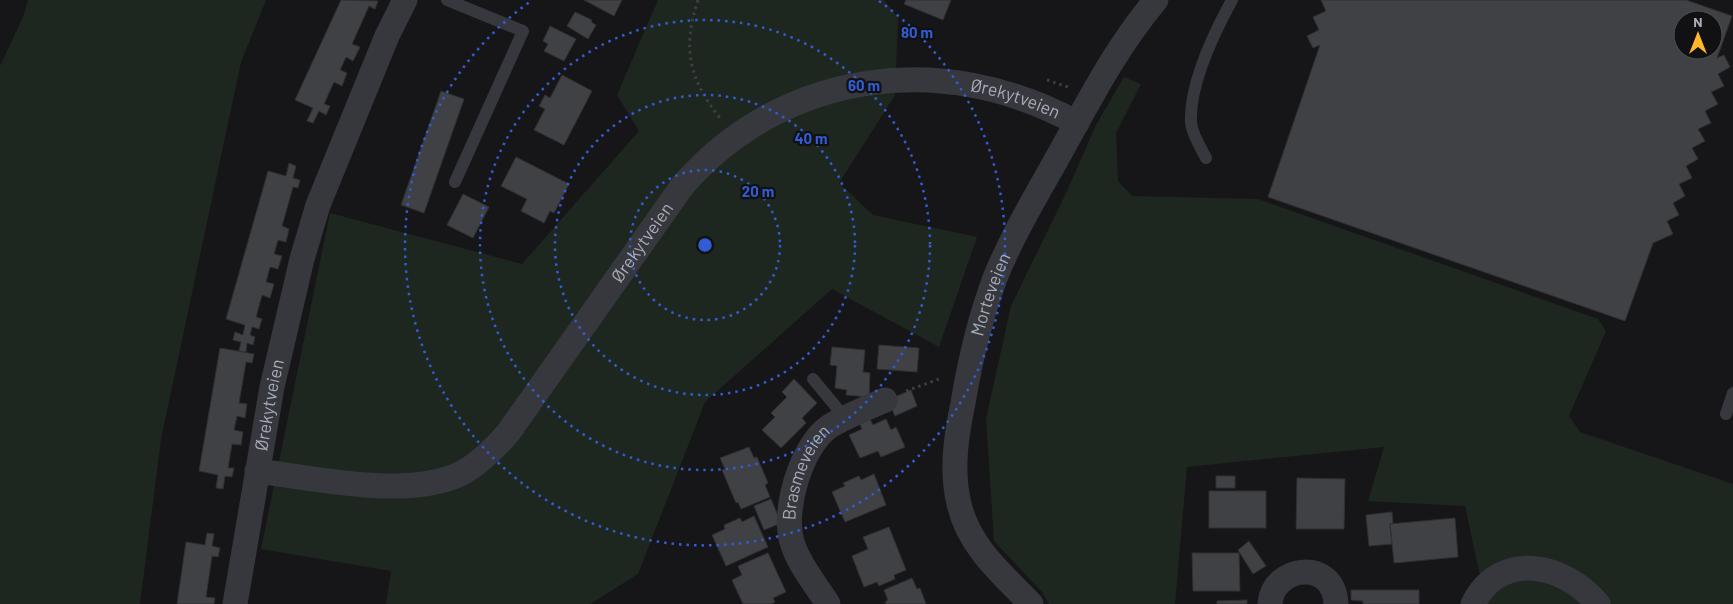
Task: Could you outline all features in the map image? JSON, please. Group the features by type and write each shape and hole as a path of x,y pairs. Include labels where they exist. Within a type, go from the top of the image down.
{"street":[{"name":"Ørekytveien","path":"234,604 257,471 287,317 318,205 386,36 405,0"},
{"name":"Morteveien","path":"1031,604 991,564 967,528 956,488 957,434 970,363 995,278 1022,223 1118,50 1156,0"},
{"name":"Ørekytveien","path":"257,471 379,486 404,486 447,479 478,463 508,433 683,185 708,159 735,137 786,108 860,85 903,80 937,80 972,84 1015,95 1037,102 1077,122"},
{"name":"Brasmeveien","path":"828,604 798,558 792,543 791,495 796,474 828,427 885,400"},
{"path":"1473,604 1483,588 1498,575 1510,570 1534,568 1569,579 1598,604"},
{"path":"1270,604 1275,586 1283,579 1305,572 1327,577 1333,585 1336,604"}],"lane":[{"path":"447,0 523,31 455,182"},
{"path":"1206,158 1191,124 1194,94 1210,42 1232,0"},
{"path":"813,379 837,408 844,420"},
{"path":"1726,414 1733,393"}],"path":[{"path":"698,0 689,35 690,62 699,89 720,118"},
{"path":"885,400 938,377 945,378"}],"shaded area":[{"path":"28,0 266,0 241,62 161,439 140,604 0,604 0,66 23,17"},
{"path":"658,0 884,0 898,18 895,95 839,183 873,215 977,237 939,347 832,289 705,402 638,574 590,604 386,604 391,571 261,549 330,213 522,264 639,131 617,95"},
{"path":"1124,77 1141,84 1116,133 1118,181 1132,196 1258,199 1598,319 1606,331 1569,416 1580,432 1733,484 1733,604 1486,604 1465,506 1368,501 1384,447 1187,467 1175,604 1049,604 1042,592 994,541 986,419 1011,306 1067,191 1096,125"}],"building":[{"path":"341,0 378,1 375,9 369,6 352,44 360,47 353,61 346,57 340,70 347,73 342,86 334,82 324,104 330,106 326,115 319,111 313,123 307,121 313,108 295,100"},
{"path":"584,0 622,0 614,16"},
{"path":"906,0 951,0 943,20 904,4"},
{"path":"1321,0 1686,0 1715,10 1673,10 1673,60 1723,60 1724,55 1730,67 1718,74 1724,86 1711,92 1718,104 1705,111 1711,123 1698,129 1705,141 1692,148 1698,159 1686,166 1692,178 1679,184 1685,196 1673,203 1679,215 1667,221 1673,234 1653,243 1625,321 1268,197 1320,45 1313,48 1307,36 1319,30 1313,17 1326,11"},
{"path":"575,12 592,20 591,22 596,25 588,39 567,26"},
{"path":"1723,13 1732,16 1723,41"},
{"path":"550,26 576,39 564,61 544,51 548,44 543,41"},
{"path":"562,75 592,91 564,145 534,130 545,109 539,106 545,95 550,98"},
{"path":"441,91 464,99 424,213 401,205"},
{"path":"516,157 569,184 554,213 550,211 544,223 521,211 527,199 501,186"},
{"path":"289,163 296,166 293,178 300,180 298,188 293,187 282,226 289,229 286,242 278,240 274,254 282,256 278,269 270,267 266,282 274,284 270,298 262,295 256,317 262,319 259,329 252,327 250,335 255,337 253,345 247,343 246,352 239,351 241,342 233,340 235,332 243,335 245,325 226,319 268,171 286,176"},
{"path":"463,194 489,207 473,238 447,225"},
{"path":"879,345 919,348 917,372 877,369"},
{"path":"832,347 865,350 863,372 870,373 869,397 846,395 847,390 835,388 837,366 830,365"},
{"path":"220,348 254,354 252,363 246,362 239,403 247,404 245,418 237,416 234,430 243,432 241,445 232,444 228,468 234,468 232,477 225,476 223,489 216,488 218,475 199,471"},
{"path":"794,379 817,403 802,418 806,423 781,448 762,430 775,417 771,413 787,397 782,392"},
{"path":"911,390 917,406 895,416 888,400"},
{"path":"870,419 873,425 886,419 891,430 896,427 905,447 881,457 878,451 860,458 849,435 862,429 860,424"},
{"path":"749,447 754,458 757,457 768,483 765,485 770,497 741,509 738,502 736,503 722,470 725,469 720,458"},
{"path":"874,474 886,505 845,522 832,492 845,486 843,483 859,476 861,480"},
{"path":"1216,476 1235,476 1235,488 1216,488"},
{"path":"1297,478 1345,479 1344,529 1296,529"},
{"path":"1209,491 1266,491 1266,528 1209,528"},
{"path":"771,499 781,523 764,530 754,506"},
{"path":"1392,512 1393,523 1390,524 1392,544 1369,546 1366,515"},
{"path":"754,516 768,547 726,566 712,535 725,529 724,525 740,518 742,522"},
{"path":"1455,518 1458,557 1394,563 1390,524"},
{"path":"889,527 906,570 894,575 895,579 879,586 877,582 864,587 852,556 868,549 863,537"},
{"path":"207,533 214,534 212,546 220,548 218,557 212,556 206,597 215,598 214,604 177,604 186,542 205,545"},
{"path":"1249,541 1266,566 1253,574 1238,550"},
{"path":"768,553 786,592 773,598 775,602 771,604 743,604 732,580 742,575 738,566"},
{"path":"1192,553 1239,553 1240,591 1193,591"},
{"path":"912,578 917,589 920,588 926,604 886,604 885,602 888,600 884,590"},
{"path":"1351,590 1419,590 1419,604 1363,604 1363,601 1351,600"},
{"path":"1247,600 1247,604 1217,604 1217,601"}]}
